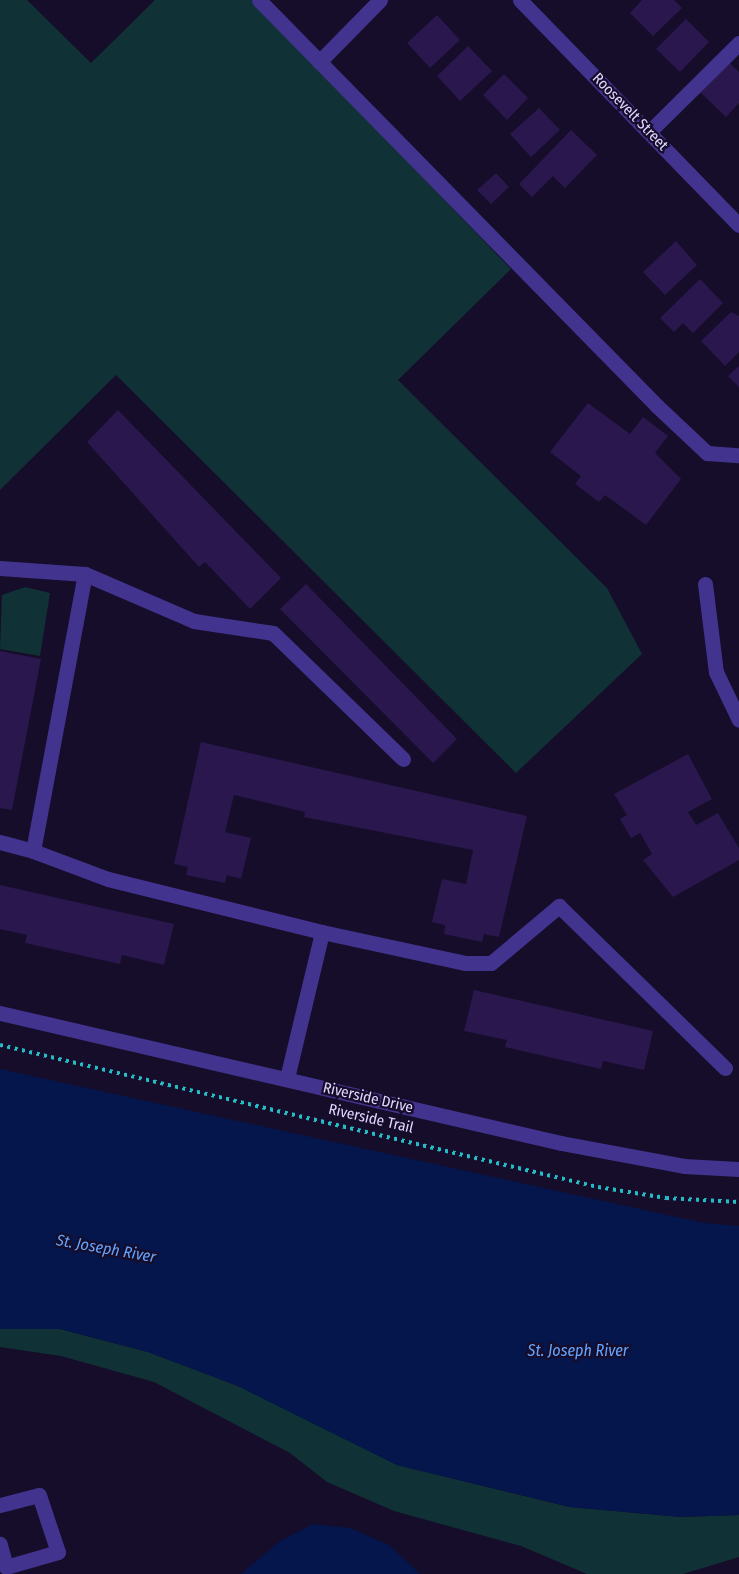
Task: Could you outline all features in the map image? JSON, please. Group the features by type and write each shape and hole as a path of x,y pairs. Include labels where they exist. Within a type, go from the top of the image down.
{"street":[{"path":"259,0 657,406 707,453 739,455"},
{"path":"319,62 380,0"},
{"name":"Roosevelt Street","path":"520,0 739,225"},
{"path":"649,132 739,43"},
{"path":"0,568 85,574 144,595 194,621 273,633 403,759"},
{"path":"33,851 85,574"},
{"path":"705,584 716,672 739,720"},
{"path":"0,842 33,851 108,879 322,932 465,963 491,963 559,906 725,1068"},
{"path":"287,1078 322,932"},
{"name":"Riverside Drive","path":"0,1013 625,1156 739,1169"},
{"path":"0,1505 39,1495 58,1552 6,1567 0,1544"}],"path":[{"name":"Riverside Trail","path":"0,1045 598,1187 666,1198 739,1202"}],"green space":[{"path":"0,0 27,0 91,63 155,0 251,0 511,269 398,380 607,588 642,654 516,773 116,375 0,490"},
{"path":"25,587 50,593 40,656 0,649 2,595"},
{"path":"0,1329 60,1329 148,1352 238,1386 397,1465 570,1507 681,1517 739,1515 739,1557 683,1574 587,1574 521,1546 394,1511 327,1482 290,1453 154,1382 61,1356 0,1347"}],"water":[{"name":"St. Joseph River","path":"0,1069 704,1223 739,1226 739,1515 681,1517 570,1507 397,1465 238,1386 148,1352 60,1329 0,1329"},
{"path":"313,1524 350,1528 389,1545 420,1574 241,1574 280,1541"}],"building":[{"path":"642,0 674,0 682,8 653,36 630,13"},
{"path":"437,15 460,40 430,68 407,43"},
{"path":"686,19 709,42 680,72 656,49"},
{"path":"468,46 492,71 460,101 437,76"},
{"path":"729,62 739,72 739,103 726,117 700,92"},
{"path":"504,74 528,98 507,120 483,95"},
{"path":"539,108 560,130 531,157 510,134"},
{"path":"571,130 597,155 565,188 553,176 532,197 519,184"},
{"path":"496,173 509,187 491,204 477,190"},
{"path":"676,241 697,265 665,295 643,272"},
{"path":"700,279 723,303 693,333 683,323 674,332 660,318"},
{"path":"731,312 739,316 739,352 725,366 701,341"},
{"path":"739,366 739,387 728,376"},
{"path":"588,403 630,434 643,417 668,436 655,453 681,479 646,525 605,495 599,502 575,484 581,476 550,452"},
{"path":"118,410 281,578 250,609 205,562 199,567 87,442"},
{"path":"306,584 457,739 433,763 280,609"},
{"path":"0,651 41,659 12,810 0,808"},
{"path":"201,742 527,816 499,937 484,934 482,942 444,934 445,925 432,922 442,879 466,884 473,850 304,817 305,812 234,795 225,832 251,838 241,879 227,875 225,883 186,875 188,867 174,864"},
{"path":"688,754 712,799 688,812 696,825 718,813 739,848 739,860 673,897 643,860 652,854 640,833 631,838 620,819 627,815 614,794"},
{"path":"0,885 174,924 164,965 122,955 120,964 25,943 27,935 0,929"},
{"path":"474,990 653,1031 644,1070 603,1061 601,1069 505,1047 507,1040 464,1031"}]}
